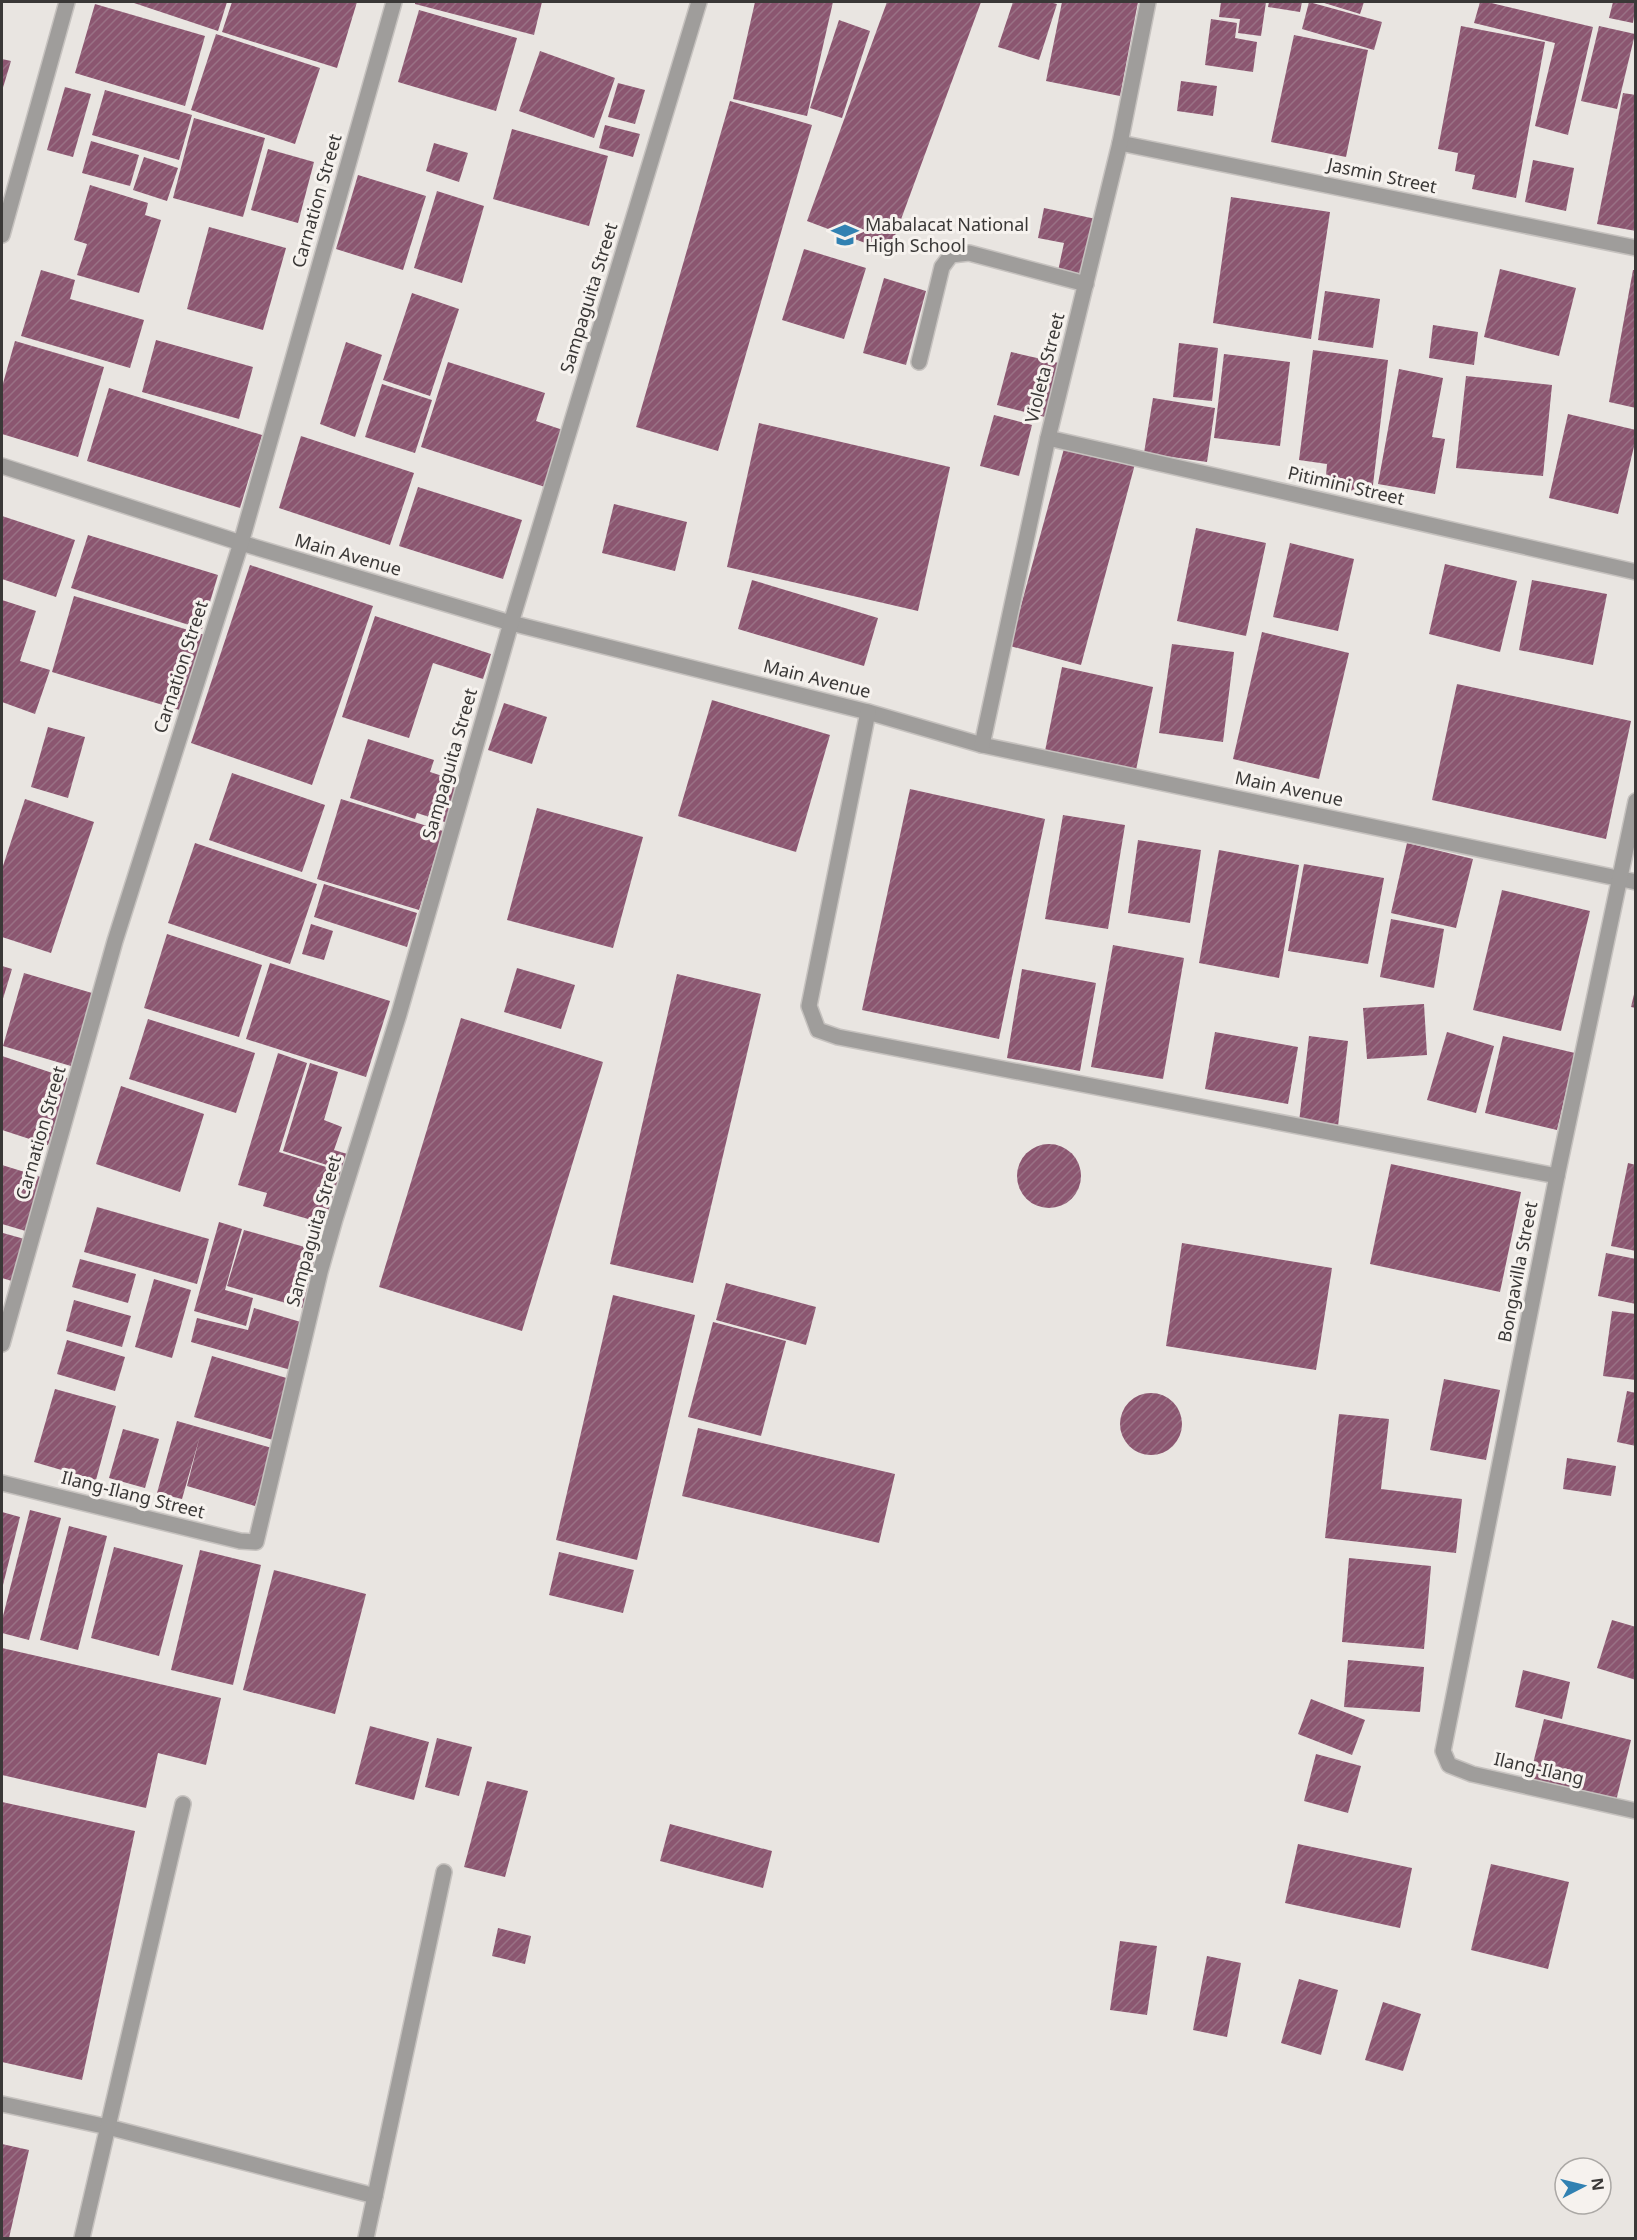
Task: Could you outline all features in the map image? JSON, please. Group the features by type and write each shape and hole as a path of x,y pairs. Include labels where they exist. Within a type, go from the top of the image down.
{"street":[{"path":"2,235 67,2"},
{"name":"Carnation Street","path":"2,1344 115,940 241,543 394,2"},
{"name":"Sampaguita Street","path":"256,1542 320,1272 399,1014 511,623 699,2"},
{"name":"Violeta Street","path":"981,745 1048,438 1120,143 1149,2"},
{"name":"Jasmin Street","path":"1120,143 1635,248"},
{"path":"919,362 942,267 951,255 969,253 1086,284"},
{"name":"Pitimini Street","path":"1048,438 1635,572"},
{"name":"Main Avenue","path":"2,466 241,543 511,623 868,712 981,745 1635,882"},
{"path":"868,712 809,1006 818,1030 838,1037 1557,1176"},
{"name":"Bongavilla Street","path":"1443,1751 1557,1176 1635,801"},
{"name":"Ilang-Ilang Street","path":"2,1483 240,1541 256,1542"},
{"name":"Ilang-Ilang","path":"1443,1751 1449,1765 1472,1774 1635,1811"},
{"path":"82,2238 183,1804"},
{"path":"366,2238 444,1872"},
{"path":"2,2104 108,2127 375,2196"}],"building":[{"path":"131,2 227,2 218,31"},
{"path":"232,2 357,2 337,68 222,32"},
{"path":"415,2 542,2 534,35 415,4"},
{"path":"755,2 833,2 807,116 733,99"},
{"path":"887,2 981,2 889,252 807,221"},
{"path":"1013,2 1057,4 1039,60 998,47"},
{"path":"1062,2 1138,2 1120,96 1046,81"},
{"path":"1221,2 1266,2 1261,36 1238,33 1240,19 1219,17"},
{"path":"1269,2 1302,2 1300,12 1268,7"},
{"path":"1309,2 1382,22 1374,50 1302,29"},
{"path":"1321,2 1364,2 1360,14"},
{"path":"1480,2 1593,27 1568,135 1535,126 1555,43 1474,23"},
{"path":"1613,2 1636,2 1633,23 1609,18"},
{"path":"95,4 205,36 185,106 75,73"},
{"path":"419,10 517,38 496,111 398,82"},
{"path":"1211,19 1237,23 1235,38 1257,42 1253,72 1205,65"},
{"path":"839,20 870,31 842,118 810,108"},
{"path":"1461,26 1545,42 1516,198 1472,189 1475,175 1455,171 1458,153 1438,149"},
{"path":"1599,26 1635,34 1617,109 1581,101"},
{"path":"216,34 320,68 295,144 191,110"},
{"path":"1294,35 1368,50 1346,157 1271,142"},
{"path":"540,51 615,78 594,138 519,111"},
{"path":"2,59 11,61 2,91"},
{"path":"1181,81 1217,86 1213,116 1177,111"},
{"path":"618,83 645,90 635,124 608,117"},
{"path":"65,87 91,94 73,157 47,150"},
{"path":"105,90 192,115 179,160 92,135"},
{"path":"1623,93 1636,95 1636,231 1597,224"},
{"path":"730,101 812,125 718,451 636,427"},
{"path":"194,118 265,138 243,217 173,198"},
{"path":"605,125 640,134 633,157 599,148"},
{"path":"512,129 608,156 589,226 493,199"},
{"path":"91,141 139,155 130,186 82,173"},
{"path":"434,143 468,153 459,182 426,171"},
{"path":"268,149 314,162 298,223 251,210"},
{"path":"144,157 178,168 167,201 133,190"},
{"path":"1533,160 1574,168 1566,211 1525,202"},
{"path":"358,175 426,196 403,270 336,249"},
{"path":"90,185 148,203 145,215 161,220 139,293 77,275 87,244 74,240"},
{"path":"437,191 484,206 462,283 414,268"},
{"path":"1231,197 1330,212 1311,339 1213,323"},
{"path":"1044,208 1096,219 1084,277 1058,271 1064,243 1038,238"},
{"path":"209,227 286,248 263,330 187,309"},
{"path":"804,249 866,268 844,339 782,320"},
{"path":"1500,269 1576,288 1559,356 1484,337"},
{"path":"41,270 75,280 70,299 144,320 130,368 21,336"},
{"path":"1633,270 1636,270 1636,408 1609,402"},
{"path":"884,278 926,291 906,365 863,353"},
{"path":"1325,291 1380,299 1373,348 1318,340"},
{"path":"412,293 459,309 430,396 383,380"},
{"path":"1433,325 1478,332 1474,365 1429,358"},
{"path":"156,340 253,367 239,419 142,392"},
{"path":"15,341 104,367 78,457 2,434 2,387"},
{"path":"346,342 382,355 355,437 320,424"},
{"path":"1179,343 1218,348 1212,401 1173,397"},
{"path":"1313,350 1388,360 1372,493 1325,487 1327,464 1299,460"},
{"path":"1011,352 1059,363 1045,417 997,405"},
{"path":"1224,354 1290,362 1280,446 1214,438"},
{"path":"448,362 545,393 536,421 563,430 545,487 421,447"},
{"path":"1399,369 1443,378 1432,437 1445,439 1435,494 1378,484"},
{"path":"1466,376 1552,385 1543,476 1456,468"},
{"path":"382,384 432,400 415,453 365,437"},
{"path":"109,388 262,435 240,508 87,461"},
{"path":"1153,398 1215,408 1207,462 1144,453"},
{"path":"1568,414 1636,430 1618,514 1549,498"},
{"path":"994,415 1032,425 1019,476 980,466"},
{"path":"759,423 950,467 918,611 727,567"},
{"path":"301,436 414,473 390,545 279,508"},
{"path":"1065,445 1135,464 1081,665 1010,646"},
{"path":"418,487 522,520 503,579 399,546"},
{"path":"614,504 687,522 675,571 602,553"},
{"path":"2,516 75,540 56,597 2,579"},
{"path":"1196,528 1266,543 1246,636 1177,621"},
{"path":"88,535 218,575 202,629 71,588"},
{"path":"1290,543 1354,559 1338,631 1273,617"},
{"path":"1445,564 1517,581 1500,652 1429,634"},
{"path":"250,565 373,606 312,785 191,743"},
{"path":"752,580 878,618 864,666 738,629"},
{"path":"1532,580 1607,594 1593,665 1519,650"},
{"path":"74,596 205,635 183,711 52,672"},
{"path":"2,600 36,611 20,661 50,670 35,714 2,702"},
{"path":"375,616 491,654 483,679 433,663 409,738 342,717"},
{"path":"1262,632 1349,653 1319,779 1233,759"},
{"path":"1172,644 1234,652 1223,742 1159,733"},
{"path":"1062,667 1153,687 1135,775 1044,756"},
{"path":"1457,684 1631,721 1606,839 1432,800"},
{"path":"712,700 830,735 796,852 678,816"},
{"path":"504,703 547,717 532,764 488,750"},
{"path":"48,727 85,737 68,798 31,787"},
{"path":"368,739 434,760 430,772 464,783 451,824 417,813 415,819 350,798"},
{"path":"232,773 325,805 302,872 209,840"},
{"path":"910,789 1045,819 999,1039 862,1010"},
{"path":"25,799 94,822 51,953 2,937 2,869"},
{"path":"341,799 443,831 419,910 317,879"},
{"path":"537,808 643,837 613,948 507,920"},
{"path":"1063,815 1125,825 1108,929 1045,919"},
{"path":"1138,840 1201,850 1190,923 1128,913"},
{"path":"195,843 317,884 290,964 168,923"},
{"path":"1407,843 1473,859 1456,928 1391,913"},
{"path":"1219,850 1299,865 1279,978 1199,963"},
{"path":"1304,864 1384,878 1368,964 1288,951"},
{"path":"324,884 417,913 407,947 314,917"},
{"path":"1502,890 1590,911 1561,1031 1473,1010"},
{"path":"1391,919 1444,929 1434,988 1380,977"},
{"path":"311,924 333,931 324,960 302,954"},
{"path":"167,934 262,965 239,1037 144,1008"},
{"path":"1113,945 1184,958 1163,1079 1091,1067"},
{"path":"270,963 390,1001 366,1077 246,1039"},
{"path":"2,966 12,969 2,1002"},
{"path":"517,968 575,985 561,1029 504,1012"},
{"path":"1022,969 1096,983 1080,1071 1007,1058"},
{"path":"24,973 92,993 71,1066 3,1046"},
{"path":"677,974 761,994 693,1283 610,1264"},
{"path":"1636,990 1636,1008 1631,1007"},
{"path":"1424,1004 1427,1055 1367,1059 1363,1008"},
{"path":"461,1018 603,1062 522,1331 379,1287"},
{"path":"148,1019 255,1053 236,1113 129,1079"},
{"path":"1215,1032 1298,1047 1288,1104 1205,1089"},
{"path":"1447,1032 1494,1046 1476,1113 1427,1100"},
{"path":"1309,1036 1348,1041 1338,1126 1299,1122"},
{"path":"1503,1036 1575,1053 1557,1130 1485,1113"},
{"path":"278,1053 307,1063 279,1152 345,1173 329,1225 263,1206 267,1193 238,1185"},
{"path":"2,1056 70,1079 48,1145 2,1130"},
{"path":"310,1063 338,1072 324,1120 342,1127 334,1150 354,1156 349,1172 283,1151"},
{"path":"121,1086 204,1114 180,1192 96,1164"},
{"path":"1049,1144 1067,1150 1075,1158 1081,1176 1075,1194 1067,1202 1049,1208 1031,1202 1023,1194 1017,1176 1023,1158 1031,1150"},
{"path":"1628,1163 1636,1165 1636,1251 1611,1246"},
{"path":"1391,1164 1521,1192 1500,1292 1370,1264"},
{"path":"2,1165 44,1178 29,1232 2,1224"},
{"path":"97,1207 209,1239 197,1284 84,1252"},
{"path":"219,1222 242,1229 225,1290 253,1298 246,1326 194,1311"},
{"path":"244,1230 319,1251 303,1308 227,1286"},
{"path":"3,1233 28,1240 15,1282 2,1278"},
{"path":"1182,1243 1332,1268 1316,1370 1166,1346"},
{"path":"1606,1253 1636,1259 1636,1304 1598,1296"},
{"path":"80,1259 136,1274 128,1303 72,1287"},
{"path":"154,1279 191,1290 172,1358 135,1347"},
{"path":"726,1283 816,1307 806,1345 716,1320"},
{"path":"613,1295 695,1315 637,1560 556,1540"},
{"path":"74,1300 131,1316 122,1347 66,1331"},
{"path":"254,1308 304,1323 291,1370 191,1342 197,1318 248,1330"},
{"path":"1612,1311 1636,1314 1636,1380 1603,1376"},
{"path":"713,1322 786,1341 761,1436 688,1417"},
{"path":"67,1340 125,1357 115,1391 57,1374"},
{"path":"212,1356 290,1379 273,1440 194,1417"},
{"path":"1444,1379 1500,1390 1486,1460 1430,1450"},
{"path":"55,1389 116,1406 96,1480 34,1462"},
{"path":"1627,1391 1636,1393 1636,1446 1617,1442"},
{"path":"1145,1393 1157,1393 1173,1402 1180,1412 1182,1424 1180,1436 1173,1446 1157,1455 1145,1455 1134,1450 1125,1441 1120,1430 1120,1418 1125,1407 1134,1398"},
{"path":"1339,1414 1389,1419 1381,1489 1462,1499 1456,1553 1325,1538"},
{"path":"177,1421 272,1448 255,1506 187,1486 200,1436 182,1499 157,1493"},
{"path":"698,1428 895,1474 879,1543 682,1496"},
{"path":"123,1429 159,1439 145,1488 109,1478"},
{"path":"1567,1458 1616,1466 1611,1496 1563,1489"},
{"path":"30,1510 61,1518 29,1640 2,1633 2,1620"},
{"path":"2,1512 20,1517 2,1589"},
{"path":"69,1526 107,1536 78,1650 40,1640"},
{"path":"114,1547 183,1565 159,1656 91,1638"},
{"path":"200,1550 261,1565 233,1685 171,1670"},
{"path":"559,1552 634,1570 623,1613 549,1595"},
{"path":"1349,1558 1431,1566 1424,1649 1342,1642"},
{"path":"274,1570 366,1594 335,1714 243,1690"},
{"path":"1612,1620 1636,1627 1636,1680 1597,1668"},
{"path":"2,1648 221,1698 206,1765 158,1753 146,1808 2,1775"},
{"path":"1348,1660 1424,1667 1420,1712 1344,1707"},
{"path":"1523,1670 1570,1682 1562,1719 1515,1707"},
{"path":"1311,1699 1365,1720 1352,1755 1298,1734"},
{"path":"1544,1719 1631,1740 1616,1801 1529,1780"},
{"path":"370,1726 429,1742 414,1800 355,1784"},
{"path":"437,1738 472,1747 459,1796 425,1787"},
{"path":"1316,1754 1361,1766 1348,1813 1304,1801"},
{"path":"487,1781 528,1791 505,1877 464,1867"},
{"path":"2,1802 135,1831 82,2080 2,2062"},
{"path":"670,1824 772,1851 763,1888 660,1861"},
{"path":"1298,1844 1412,1868 1400,1928 1285,1903"},
{"path":"1491,1864 1569,1882 1548,1969 1471,1950"},
{"path":"498,1928 531,1936 525,1964 492,1956"},
{"path":"1120,1941 1157,1946 1147,2015 1110,2010"},
{"path":"1207,1956 1241,1963 1227,2037 1193,2030"},
{"path":"1299,1979 1338,1990 1321,2055 1281,2043"},
{"path":"1383,2002 1421,2014 1403,2071 1365,2060"},
{"path":"2,2144 29,2150 9,2238 2,2238"}],"place":[{"name":"Mabalacat National High School","path":"845,235"}]}
